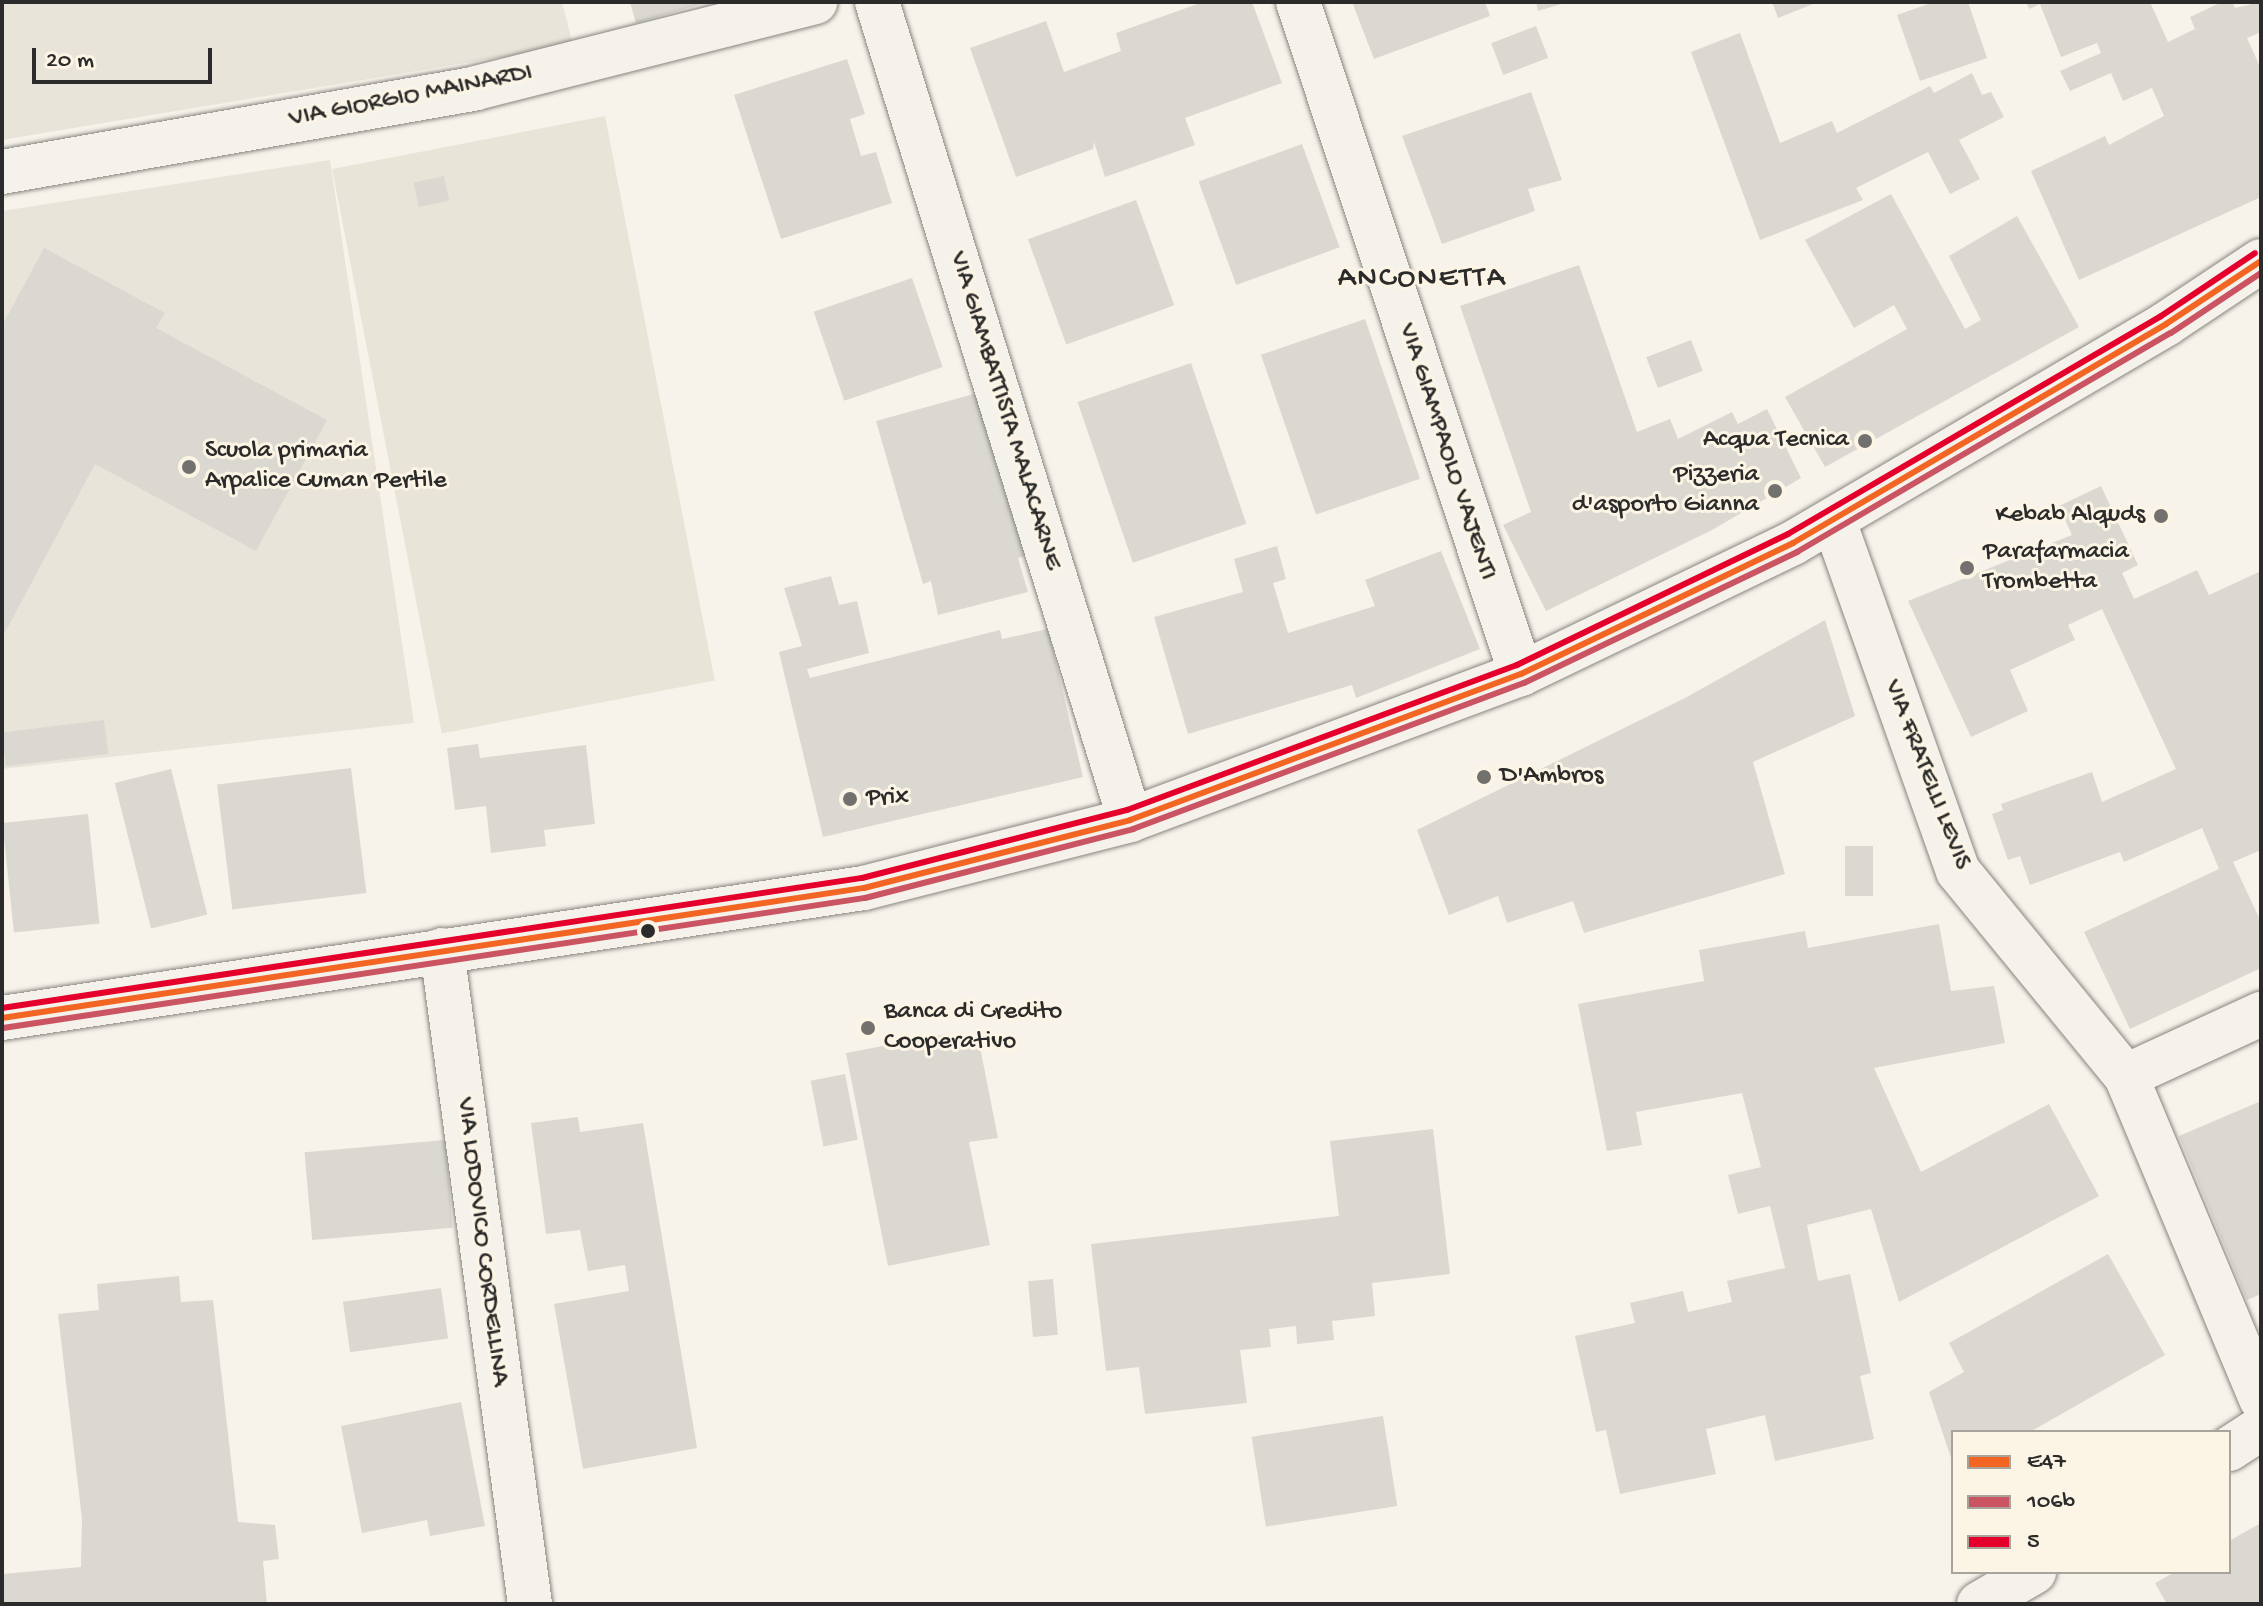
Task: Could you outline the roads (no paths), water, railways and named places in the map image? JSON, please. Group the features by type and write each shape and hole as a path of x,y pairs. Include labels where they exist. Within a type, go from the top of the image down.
{"street":[{"name":"VIA GIORGIO MAINARDI","path":"2,172 476,88 815,2"},
{"name":"VIA GIAMBATTISTA MALACARNE","path":"877,2 1130,820"},
{"name":"VIA GIAMPAOLO VAJENTI","path":"1298,2 1521,674"},
{"path":"2,1018 864,888 1130,820 1521,674 1834,521 2260,266"},
{"name":"VIA FRATELLI LEVIS","path":"1834,521 1958,871 2126,1076 2261,1399"},
{"name":"VIA LODOVICO CORDELLINA","path":"442,950 530,1604"},
{"path":"2126,1076 2261,1014"},
{"path":"2231,1448 2261,1428"},
{"path":"1979,1604 2031,1574"}],"place":[{"name":"Acqua Tecnica","path":"1865,441"},
{"name":"Scuola primaria Arpalice Cuman Pertile","path":"189,467"},
{"name":"Pizzeria d'asporto Gianna","path":"1775,491"},
{"name":"Kebab Alquds","path":"2161,516"},
{"name":"Parafarmacia Trombetta","path":"1967,568"},
{"name":"D'Ambros","path":"1484,777"},
{"name":"Prix","path":"850,799"},
{"name":"Banca di Credito Cooperativo","path":"868,1028"}],"district":[{"name":"ANCONETTA","path":"1422,280"}]}
